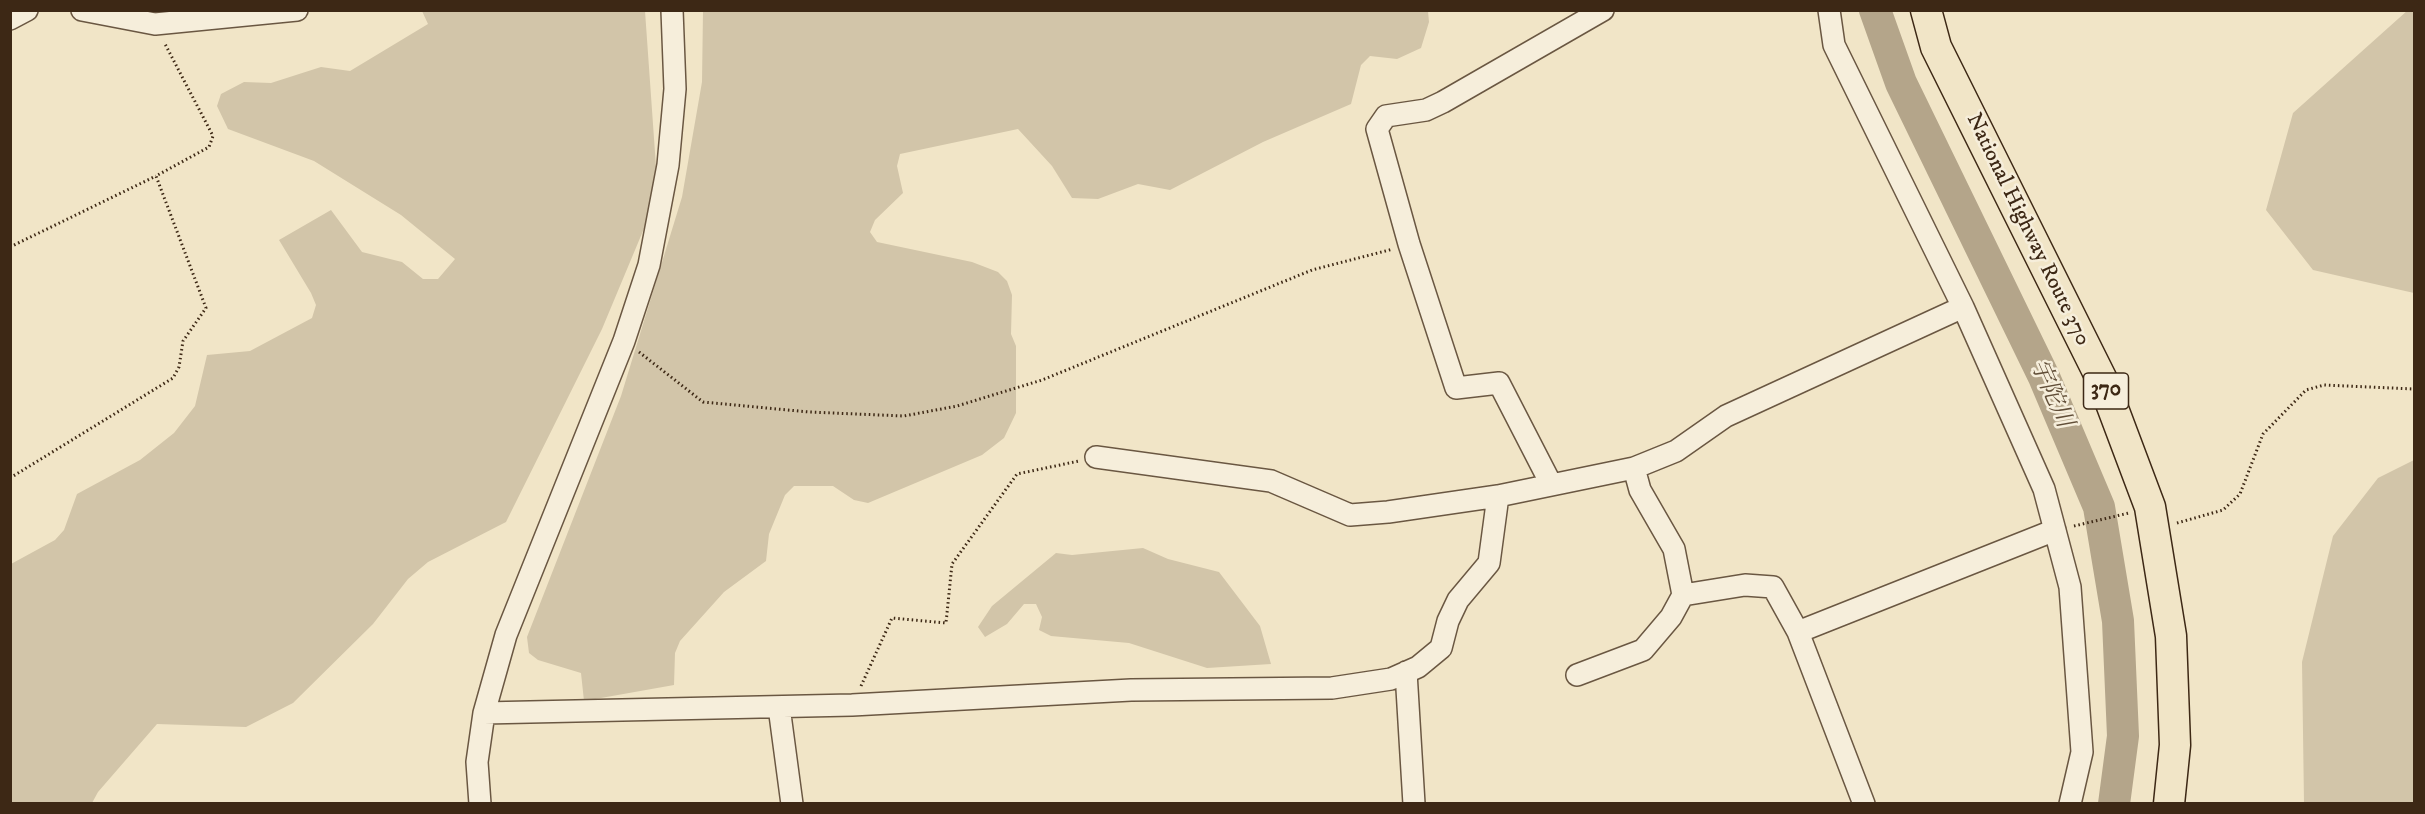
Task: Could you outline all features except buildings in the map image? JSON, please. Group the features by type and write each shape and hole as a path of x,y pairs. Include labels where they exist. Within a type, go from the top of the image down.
{"highway":[{"name":"National Highway Route 370","path":"1926,10 1936,47 2103,382 2150,507 2146,520 2171,636 2175,745 2169,804"}],"street":[{"path":"10,19 27,10"},
{"path":"82,10 155,24 297,10"},
{"path":"480,804 477,762 484,712 506,634 624,341 649,265 668,165 675,89 672,10"},
{"path":"1551,484 1499,383 1456,388 1409,244 1377,129 1386,116 1426,110 1443,102 1604,10"},
{"path":"1829,10 1834,45 1963,307 2062,529 2070,587 2082,752 2070,804"},
{"path":"1096,457 1271,481 1350,515 1388,512 1498,496 1634,468 1676,451 1726,416 1963,307"},
{"path":"1577,675 1643,650 1671,617 1683,595 1674,549 1640,490 1634,468"},
{"path":"484,712 852,705 1131,690 1353,687 1391,679 1406,672 1441,648 1448,621 1458,600 1489,563 1498,496"},
{"path":"1798,632 2062,529"},
{"path":"1683,595 1745,585 1773,587 1798,632 1864,804"},
{"path":"1406,672 1414,804"},
{"path":"778,707 792,804"}],"path":[{"path":"10,247 156,176 209,147 213,136 155,24"},
{"path":"10,478 173,378 179,367 183,341 206,308 156,176"},
{"path":"624,341 704,402 809,412 904,416 957,406 1042,380 1312,270 1409,244"},
{"path":"2062,529 2223,510 2240,494 2263,434 2306,390 2324,386 2415,389"},
{"path":"852,705 892,618 946,622 952,564 1017,474 1096,457"}],"shaded area":[{"path":"2408,10 2414,11 2414,293 2313,270 2266,210 2293,113"},
{"path":"422,11 645,11 658,195 602,329 506,522 428,562 408,579 373,624 293,703 246,727 157,724 98,792 92,803 11,804 11,564 55,540 64,530 77,494 140,460 174,433 195,406 207,355 250,351 312,318 316,305 311,293 279,240 331,210 362,252 402,262 423,279 438,279 455,259 401,215 314,161 228,129 217,106 221,94 244,82 271,83 321,67 350,71 428,24"},
{"path":"703,11 1428,11 1429,22 1421,48 1397,59 1370,56 1361,65 1351,104 1263,142 1170,190 1138,184 1098,199 1072,198 1052,166 1018,129 900,154 897,166 903,193 875,220 870,232 877,242 972,262 998,272 1007,281 1012,295 1011,334 1016,346 1016,413 1004,438 982,455 868,503 854,500 833,486 794,486 785,495 769,534 766,561 724,592 680,641 675,653 674,685 584,701 581,673 538,660 529,653 527,637 621,396 682,197 702,82"},
{"path":"2414,460 2414,803 2304,803 2302,662 2333,536 2378,478"},
{"path":"1143,548 1168,559 1219,572 1260,626 1271,664 1207,668 1129,643 1051,636 1039,630 1042,617 1036,604 1024,604 1007,624 985,637 978,627 992,606 1056,553 1072,555"}],"waterway":[{"name":"宇陀川","path":"1875,10 1901,83 2044,377 2099,507 2118,621 2123,736 2114,804"}]}
